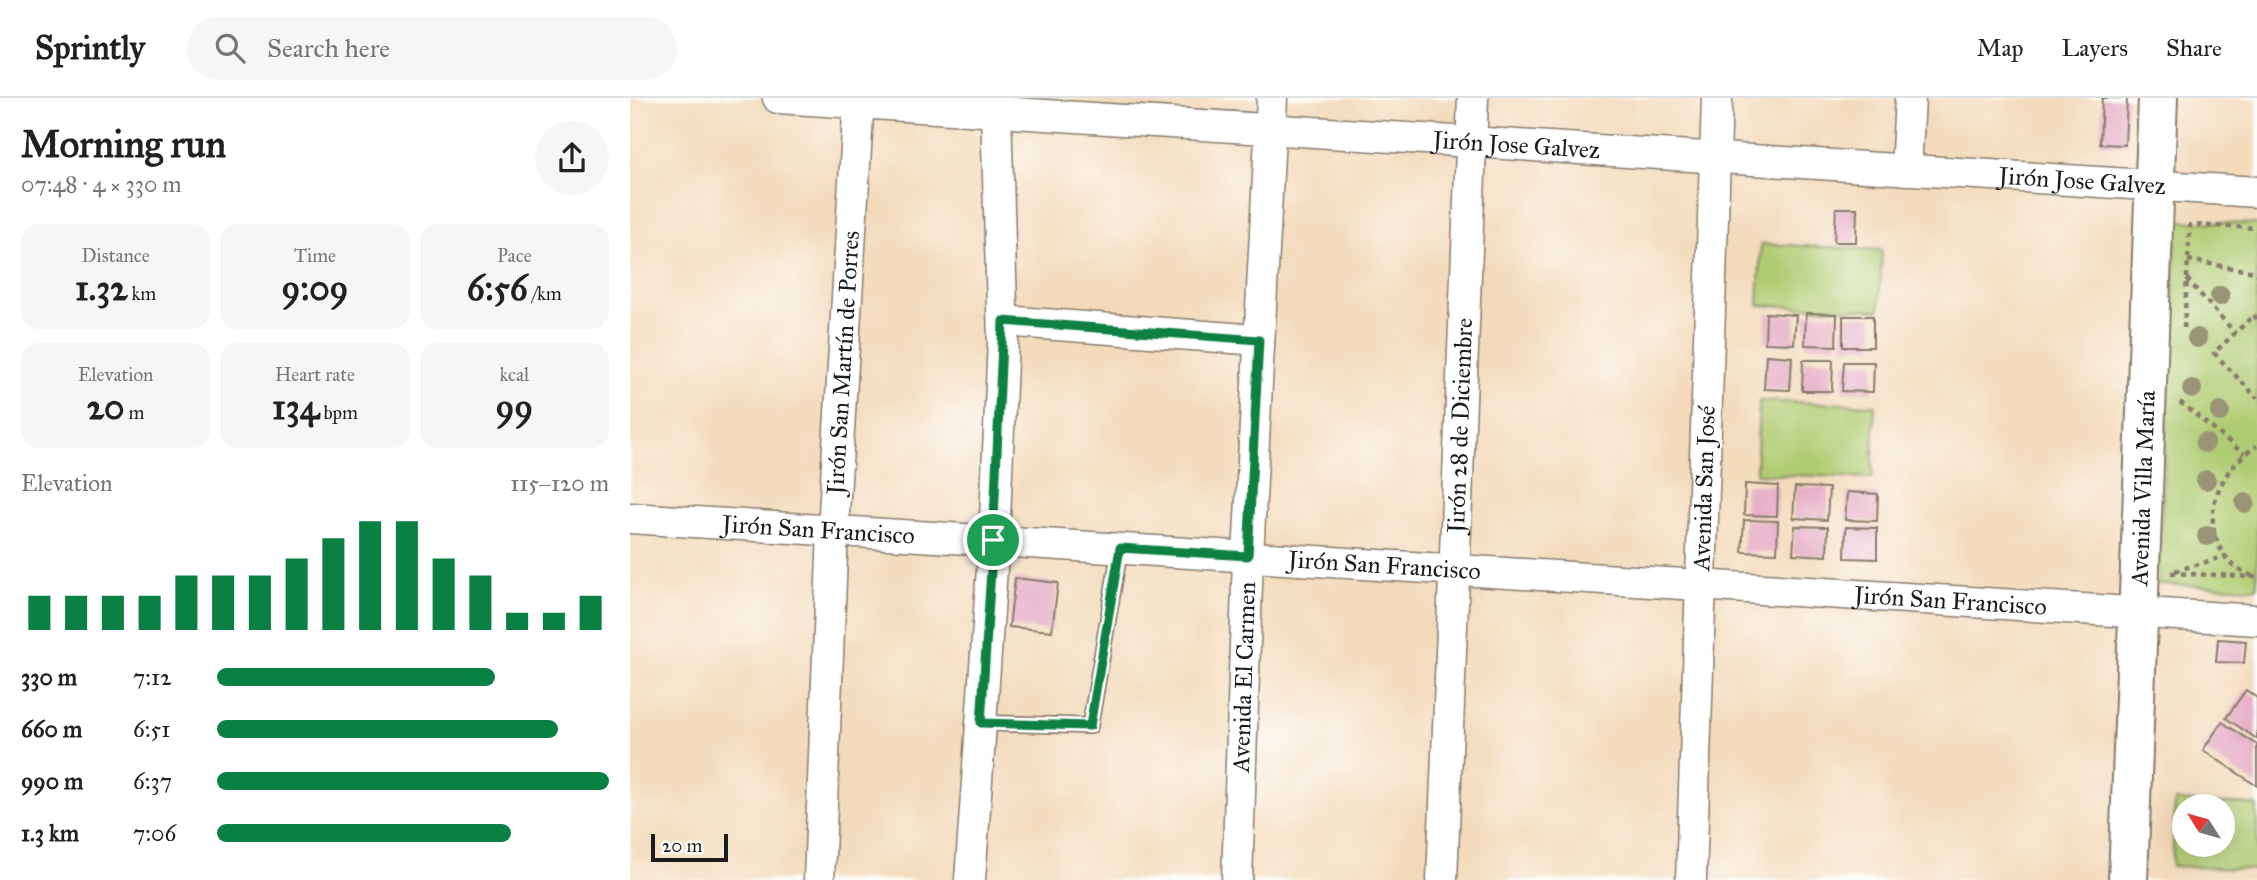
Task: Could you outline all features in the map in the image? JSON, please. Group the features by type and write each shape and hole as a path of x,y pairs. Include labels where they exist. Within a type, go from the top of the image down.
{"main road":[{"name":"Avenida Villa María","path":"2128,880 2158,98"}],"street":[{"name":"Jirón Jose Galvez","path":"778,98 997,105 1270,130 2257,192"},
{"name":"Avenida El Carmen","path":"1237,880 1248,556 1272,98"},
{"name":"Jirón 28 de Diciembre","path":"1442,880 1473,98"},
{"name":"Avenida San José","path":"1691,880 1717,98"},
{"path":"1906,170 1909,98"},
{"name":"Jirón San Martín de Porres","path":"819,880 833,530 858,101"},
{"path":"970,880 993,540 1003,321 997,105"},
{"path":"1003,321 1259,340"},
{"name":"Jirón San Francisco","path":"630,517 2257,620"}],"lane":[{"path":"981,723 1090,726 1120,548"}],"path":[{"path":"2184,333 2190,225 2257,228"},
{"path":"2188,260 2257,274"},
{"path":"2186,278 2235,333"},
{"path":"2257,319 2254,315 2214,353 2257,398"},
{"path":"2179,415 2181,388"},
{"path":"2180,402 2244,454"},
{"path":"2255,576 2230,563 2218,542 2213,518 2216,494 2227,471 2244,454 2257,446"},
{"path":"2171,573 2226,556"},
{"path":"2171,559 2171,573"},
{"path":"2171,573 2255,576"}],"green space":[{"path":"2177,221 2257,224 2257,588 2158,584"},
{"path":"1761,244 1882,250 1879,310 1758,305"},
{"path":"1759,401 1875,405 1872,478 1756,474"},
{"path":"2235,804 2257,805 2257,870 2172,866 2172,858 2235,858"}],"building":[{"path":"2102,98 2127,98 2125,145 2100,144"},
{"path":"1836,208 1857,208 1856,242 1834,242"},
{"path":"1766,313 1796,315 1794,344 1765,343"},
{"path":"1806,313 1837,314 1836,346 1805,345"},
{"path":"1843,316 1873,316 1873,347 1843,347"},
{"path":"1766,355 1792,357 1790,390 1764,389"},
{"path":"1803,360 1833,360 1832,391 1802,391"},
{"path":"1844,362 1874,362 1873,392 1842,391"},
{"path":"1745,484 1778,486 1777,516 1744,515"},
{"path":"1795,487 1829,488 1827,520 1793,518"},
{"path":"1847,492 1878,494 1877,521 1845,520"},
{"path":"1744,520 1778,521 1777,553 1742,552"},
{"path":"1795,526 1828,527 1827,556 1793,554"},
{"path":"1846,527 1877,528 1877,559 1845,558"},
{"path":"1015,578 1058,583 1052,631 1009,627"},
{"path":"2218,639 2246,641 2244,663 2216,662"},
{"path":"2246,690 2257,698 2257,739 2226,718"},
{"path":"2222,722 2257,745 2257,786 2203,750"}],"route":[{"path":"1003,321 1259,340 1248,556 1120,548 1090,726 981,723 993,540 1003,321"}]}
